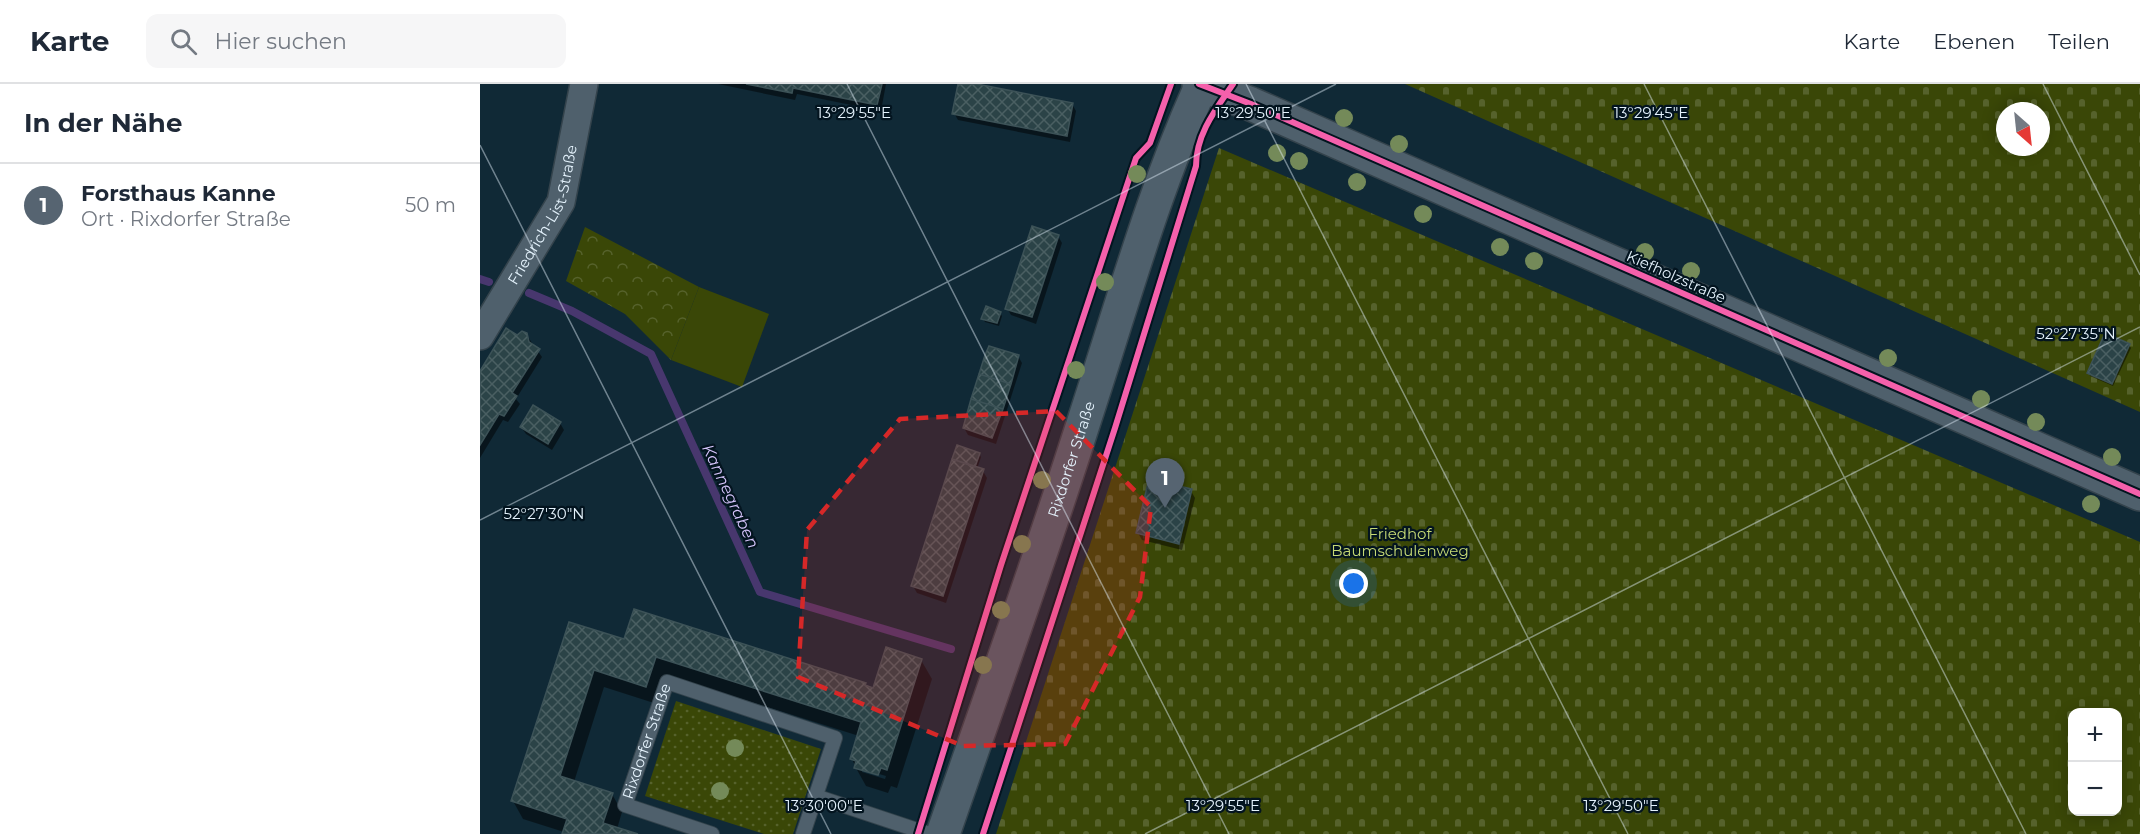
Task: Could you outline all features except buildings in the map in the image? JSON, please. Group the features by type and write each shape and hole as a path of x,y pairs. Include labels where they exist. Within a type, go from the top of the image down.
{"street":[{"name":"Friedrich-List-Straße","path":"480,336 561,202 584,84"},
{"name":"Kiefholzstraße","path":"1201,84 2140,494"},
{"name":"Rixdorfer Straße","path":"943,834 1085,418 1132,265 1169,159 1201,84"}],"lane":[{"name":"Rixdorfer Straße","path":"712,834 626,805 667,682 835,738 802,834"},
{"path":"815,796 929,834"}],"highlighted area":[{"path":"1056,411 1151,507 1140,597 1065,744 963,746 798,677 807,530 900,419"}],"green space":[{"path":"1405,84 2140,84 2140,412"},
{"name":"Friedhof Baumschulenweg","path":"1219,148 2140,542 2140,834 996,834"},
{"path":"585,227 699,287 671,360 625,314 566,281"},
{"path":"699,287 769,314 742,387 671,360"},
{"path":"676,701 821,749 793,834 764,834 645,796"}],"waterway":[{"name":"Kannegraben","path":"480,279 489,282"},
{"name":"Kannegraben","path":"529,293 572,311 651,354 760,592 951,649"}],"cycle path":[{"path":"918,834 1001,565 1136,158 1150,143 1171,84"},
{"path":"1199,84 1251,104 2140,494"},
{"path":"983,834 1115,428 1196,166 1199,143 1208,122 1233,84"}],"place":[{"name":"Forsthaus Kanne","path":"1165,508"}]}
